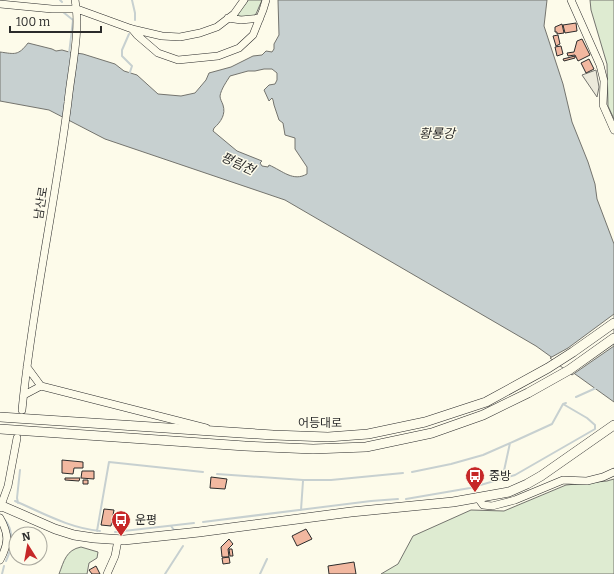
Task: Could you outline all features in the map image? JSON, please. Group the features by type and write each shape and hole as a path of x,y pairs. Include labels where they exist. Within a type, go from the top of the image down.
{"main road":[{"name":"어등대로","path":"0,417 224,432 328,437 368,434 425,422 486,402 573,352 614,323"},
{"name":"어등대로","path":"0,429 253,446 313,449 366,448 432,433 483,415 528,393 569,370 614,338"},
{"path":"0,506 61,531 94,538 118,540 453,502 509,492 527,484 606,432 614,425"}],"street":[{"name":"남산로","path":"22,410 34,314 63,136 78,20 75,0"},
{"path":"0,4 52,9 76,9 132,29 162,36 180,37 200,33 217,27 234,14 244,0"},
{"path":"132,29 158,53 178,60 218,56 239,48 253,34 266,0"},
{"path":"571,0 600,65 604,81 602,105 614,130"},
{"path":"228,18 241,20 260,18"},
{"path":"27,367 41,386 224,432"},
{"path":"24,395 41,386"},
{"path":"0,506 8,486 17,438"},
{"path":"478,498 483,504 492,506 515,500 563,480 587,481 603,477 614,472"},
{"path":"0,518 6,528 7,542 0,560"},
{"path":"107,574 118,540"}],"green space":[{"path":"248,0 262,0 256,14 252,17 236,16"},
{"path":"590,0 614,0 614,119 608,106 607,64 591,10"},
{"path":"614,479 614,574 381,574 398,564 413,536 471,510 504,511 566,485"},
{"path":"81,547 98,552 97,558 89,563 87,574 59,574 69,553 76,548"}],"shaded area":[{"path":"596,70 599,87 597,97 582,75"}],"water":[{"name":"황룡강","path":"278,0 547,0 544,26 563,84 572,122 588,162 595,184 597,199 614,244 614,402 536,346 285,200 105,139 49,110 0,101 0,52 16,53 22,50 28,43 56,51 62,50 83,54 115,64 124,71 137,75 158,94 181,96 195,93 206,80 209,73 231,67 253,56 262,55 266,51 272,52 279,35","holes":["272,69 277,73 277,80 275,84 269,85 264,90 269,101 272,98 273,100 279,120 283,123 285,135 295,138 295,149 307,167 307,174 302,176 297,177 288,175 269,165 268,167 262,166 260,163 262,161 237,151 213,131 221,120 224,112 220,96 230,76 248,71"]}],"pier":[{"path":"614,314 614,346 572,375 550,358 568,348"}],"building":[{"path":"576,23 577,31 565,33 563,25"},
{"path":"562,24 564,33 557,34 557,32 555,32 555,27"},
{"path":"558,35 560,44 556,46 553,36"},
{"path":"582,39 590,55 578,61 575,55 568,56 567,53 574,52 577,41"},
{"path":"561,46 563,54 557,56 555,47"},
{"path":"575,56 575,58 564,61 563,59"},
{"path":"589,59 594,69 586,73 581,63"},
{"path":"62,460 83,462 83,468 74,468 73,474 62,473"},
{"path":"82,471 94,471 94,479 81,478"},
{"path":"211,477 227,479 225,489 210,488"},
{"path":"65,478 80,478 79,481 65,480"},
{"path":"83,480 88,480 88,484 83,484"},
{"path":"104,509 114,510 111,526 101,525"},
{"path":"306,529 312,539 297,546 292,536"},
{"path":"229,539 233,544 228,549 229,557 222,557 221,547"},
{"path":"229,549 232,549 233,556 230,556"},
{"path":"229,557 230,563 223,564 222,558"},
{"path":"354,562 356,574 329,574 328,566"},
{"path":"96,566 100,574 92,574 89,570"}],"waterway":[{"path":"132,0 135,20"},
{"path":"63,12 73,20 69,54"},
{"path":"129,34 122,50 122,56 132,66 129,75"},
{"path":"576,397 596,388"},
{"path":"412,472 451,464 483,455 517,440 552,424 563,404 566,403"},
{"path":"406,499 470,488 515,475 595,429 595,425 587,418 563,404"},
{"path":"502,480 510,443"},
{"path":"97,531 109,462 203,472"},
{"path":"18,503 17,498 20,470"},
{"path":"217,474 303,480 331,480 403,473"},
{"path":"301,510 303,481"},
{"path":"203,522 398,499"},
{"path":"15,501 78,527 100,531"},
{"path":"4,519 10,529 11,534 10,551 6,561"},
{"path":"115,532 194,523"},
{"path":"171,526 174,530 178,531"},
{"path":"165,574 183,546"},
{"path":"260,574 267,559"},
{"path":"2,574 4,566"}],"place":[{"name":"중방","path":"475,493"},
{"name":"운평","path":"121,537"}],"water label":[{"name":"평림천","path":"238,163"}]}
